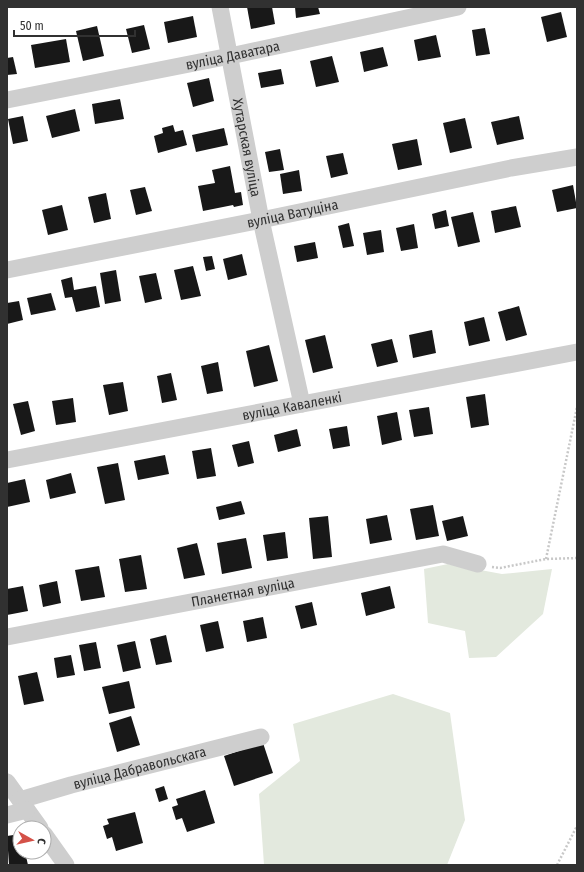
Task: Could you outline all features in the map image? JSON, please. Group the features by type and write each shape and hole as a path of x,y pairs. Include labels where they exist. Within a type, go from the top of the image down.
{"street":[{"name":"Хутарская вуліца","path":"220,7 261,220 302,404"},
{"name":"вуліца Даватара","path":"7,100 230,56 458,7"},
{"name":"вуліца Ватуціна","path":"7,270 261,220 511,168 577,157"},
{"name":"вуліца Каваленкі","path":"7,460 577,352"},
{"name":"Планетная вуліца","path":"7,637 443,554 478,564"},
{"name":"вуліца Дабравольскага","path":"7,814 71,785 261,737"},
{"path":"7,782 34,820"},
{"path":"52,845 66,865"}],"path":[{"path":"546,559 577,407"},
{"path":"478,564 500,568 546,559 577,558"},
{"path":"557,865 577,826"}],"shaded area":[{"path":"448,564 502,574 552,569 543,614 496,657 469,658 465,631 428,623 424,569"},
{"path":"393,694 450,713 465,820 447,865 264,865 259,794 300,761 293,724"}],"building":[{"path":"247,7 272,7 275,24 251,29"},
{"path":"295,7 318,7 320,14 296,18"},
{"path":"561,12 567,37 547,42 541,17"},
{"path":"193,16 197,37 168,43 164,22"},
{"path":"144,25 150,49 132,53 126,29"},
{"path":"97,26 104,56 83,61 76,31"},
{"path":"485,28 490,54 476,56 472,30"},
{"path":"436,35 441,57 418,61 414,40"},
{"path":"66,39 70,62 35,68 31,45"},
{"path":"383,47 388,66 364,72 360,52"},
{"path":"332,56 339,82 316,87 310,61"},
{"path":"13,57 17,74 7,75 7,58"},
{"path":"281,69 284,84 261,88 258,73"},
{"path":"209,78 214,101 193,107 187,83"},
{"path":"120,99 124,119 95,124 92,104"},
{"path":"75,109 80,131 52,138 46,116"},
{"path":"23,116 28,141 13,144 8,119"},
{"path":"519,116 524,139 497,145 491,122"},
{"path":"465,118 472,148 450,153 443,123"},
{"path":"173,125 175,132 183,130 187,145 158,153 154,136 163,133 162,128"},
{"path":"224,128 228,145 196,152 192,135"},
{"path":"417,139 422,165 398,170 392,144"},
{"path":"280,149 284,170 269,172 265,152"},
{"path":"343,153 348,174 331,178 326,156"},
{"path":"230,166 235,193 241,192 243,205 234,207 233,205 203,211 198,186 215,183 212,170"},
{"path":"299,170 302,191 283,194 280,174"},
{"path":"573,185 577,208 557,212 552,190"},
{"path":"145,187 152,211 136,215 130,190"},
{"path":"106,193 111,219 94,223 88,197"},
{"path":"62,205 68,230 48,235 42,210"},
{"path":"516,206 521,227 495,233 491,211"},
{"path":"446,210 449,226 435,229 432,214"},
{"path":"473,212 480,242 458,247 451,217"},
{"path":"349,223 354,246 343,248 338,226"},
{"path":"414,224 418,248 401,251 396,228"},
{"path":"381,230 384,252 367,255 363,233"},
{"path":"315,242 318,258 297,262 294,246"},
{"path":"242,254 247,275 228,280 223,259"},
{"path":"212,256 215,269 206,271 203,257"},
{"path":"193,266 201,296 181,300 174,270"},
{"path":"116,270 121,301 105,304 100,273"},
{"path":"156,273 162,299 145,303 139,276"},
{"path":"72,277 74,290 96,286 100,307 76,312 72,297 65,298 61,280"},
{"path":"51,293 56,310 31,315 27,298"},
{"path":"19,301 23,320 7,324 7,303"},
{"path":"519,306 527,335 506,341 498,312"},
{"path":"484,317 490,341 469,346 464,322"},
{"path":"432,330 436,353 413,358 409,335"},
{"path":"325,335 333,368 313,373 305,340"},
{"path":"392,339 398,362 377,367 371,344"},
{"path":"269,345 278,381 254,387 246,351"},
{"path":"218,362 223,391 207,394 201,366"},
{"path":"171,373 177,400 162,403 157,376"},
{"path":"123,382 128,411 109,415 103,385"},
{"path":"485,394 489,425 471,428 466,397"},
{"path":"73,398 76,422 56,425 52,401"},
{"path":"28,401 35,431 21,435 13,404"},
{"path":"429,407 433,434 414,437 409,410"},
{"path":"397,412 402,440 382,445 377,416"},
{"path":"347,426 350,446 333,449 329,429"},
{"path":"297,429 301,446 278,452 274,435"},
{"path":"249,441 254,463 238,467 232,445"},
{"path":"211,448 216,476 197,479 192,451"},
{"path":"165,455 169,474 138,480 134,461"},
{"path":"118,463 125,500 105,504 97,467"},
{"path":"71,473 76,493 50,499 46,480"},
{"path":"25,479 30,502 7,507 7,483"},
{"path":"241,501 245,514 219,520 216,507"},
{"path":"433,505 439,536 416,540 410,509"},
{"path":"387,515 392,540 370,544 366,519"},
{"path":"328,516 332,557 313,559 309,518"},
{"path":"463,516 468,536 447,541 442,521"},
{"path":"285,532 288,558 267,561 263,535"},
{"path":"246,538 252,568 222,574 217,543"},
{"path":"197,543 205,575 184,579 177,548"},
{"path":"141,555 147,589 125,592 119,559"},
{"path":"99,566 105,597 81,601 75,570"},
{"path":"57,581 61,603 43,607 39,585"},
{"path":"23,586 28,611 7,615 7,589"},
{"path":"390,586 395,608 366,616 361,593"},
{"path":"312,602 317,625 301,629 295,606"},
{"path":"263,617 267,638 247,642 243,621"},
{"path":"218,621 224,648 206,652 200,625"},
{"path":"166,635 172,662 156,665 150,639"},
{"path":"135,641 141,668 123,672 117,645"},
{"path":"96,642 101,668 84,671 79,645"},
{"path":"71,655 75,675 57,678 54,658"},
{"path":"37,672 44,701 24,705 18,676"},
{"path":"129,681 135,708 109,714 102,687"},
{"path":"131,716 140,745 117,752 109,723"},
{"path":"263,743 273,773 234,786 224,756"},
{"path":"164,786 168,799 159,802 155,789"},
{"path":"205,790 215,823 187,832 182,818 176,820 172,807 178,805 176,799"},
{"path":"135,812 143,843 116,851 112,837 107,839 103,826 109,824 107,819"},
{"path":"12,835 12,860 27,860 28,865 9,865 7,836"}]}
